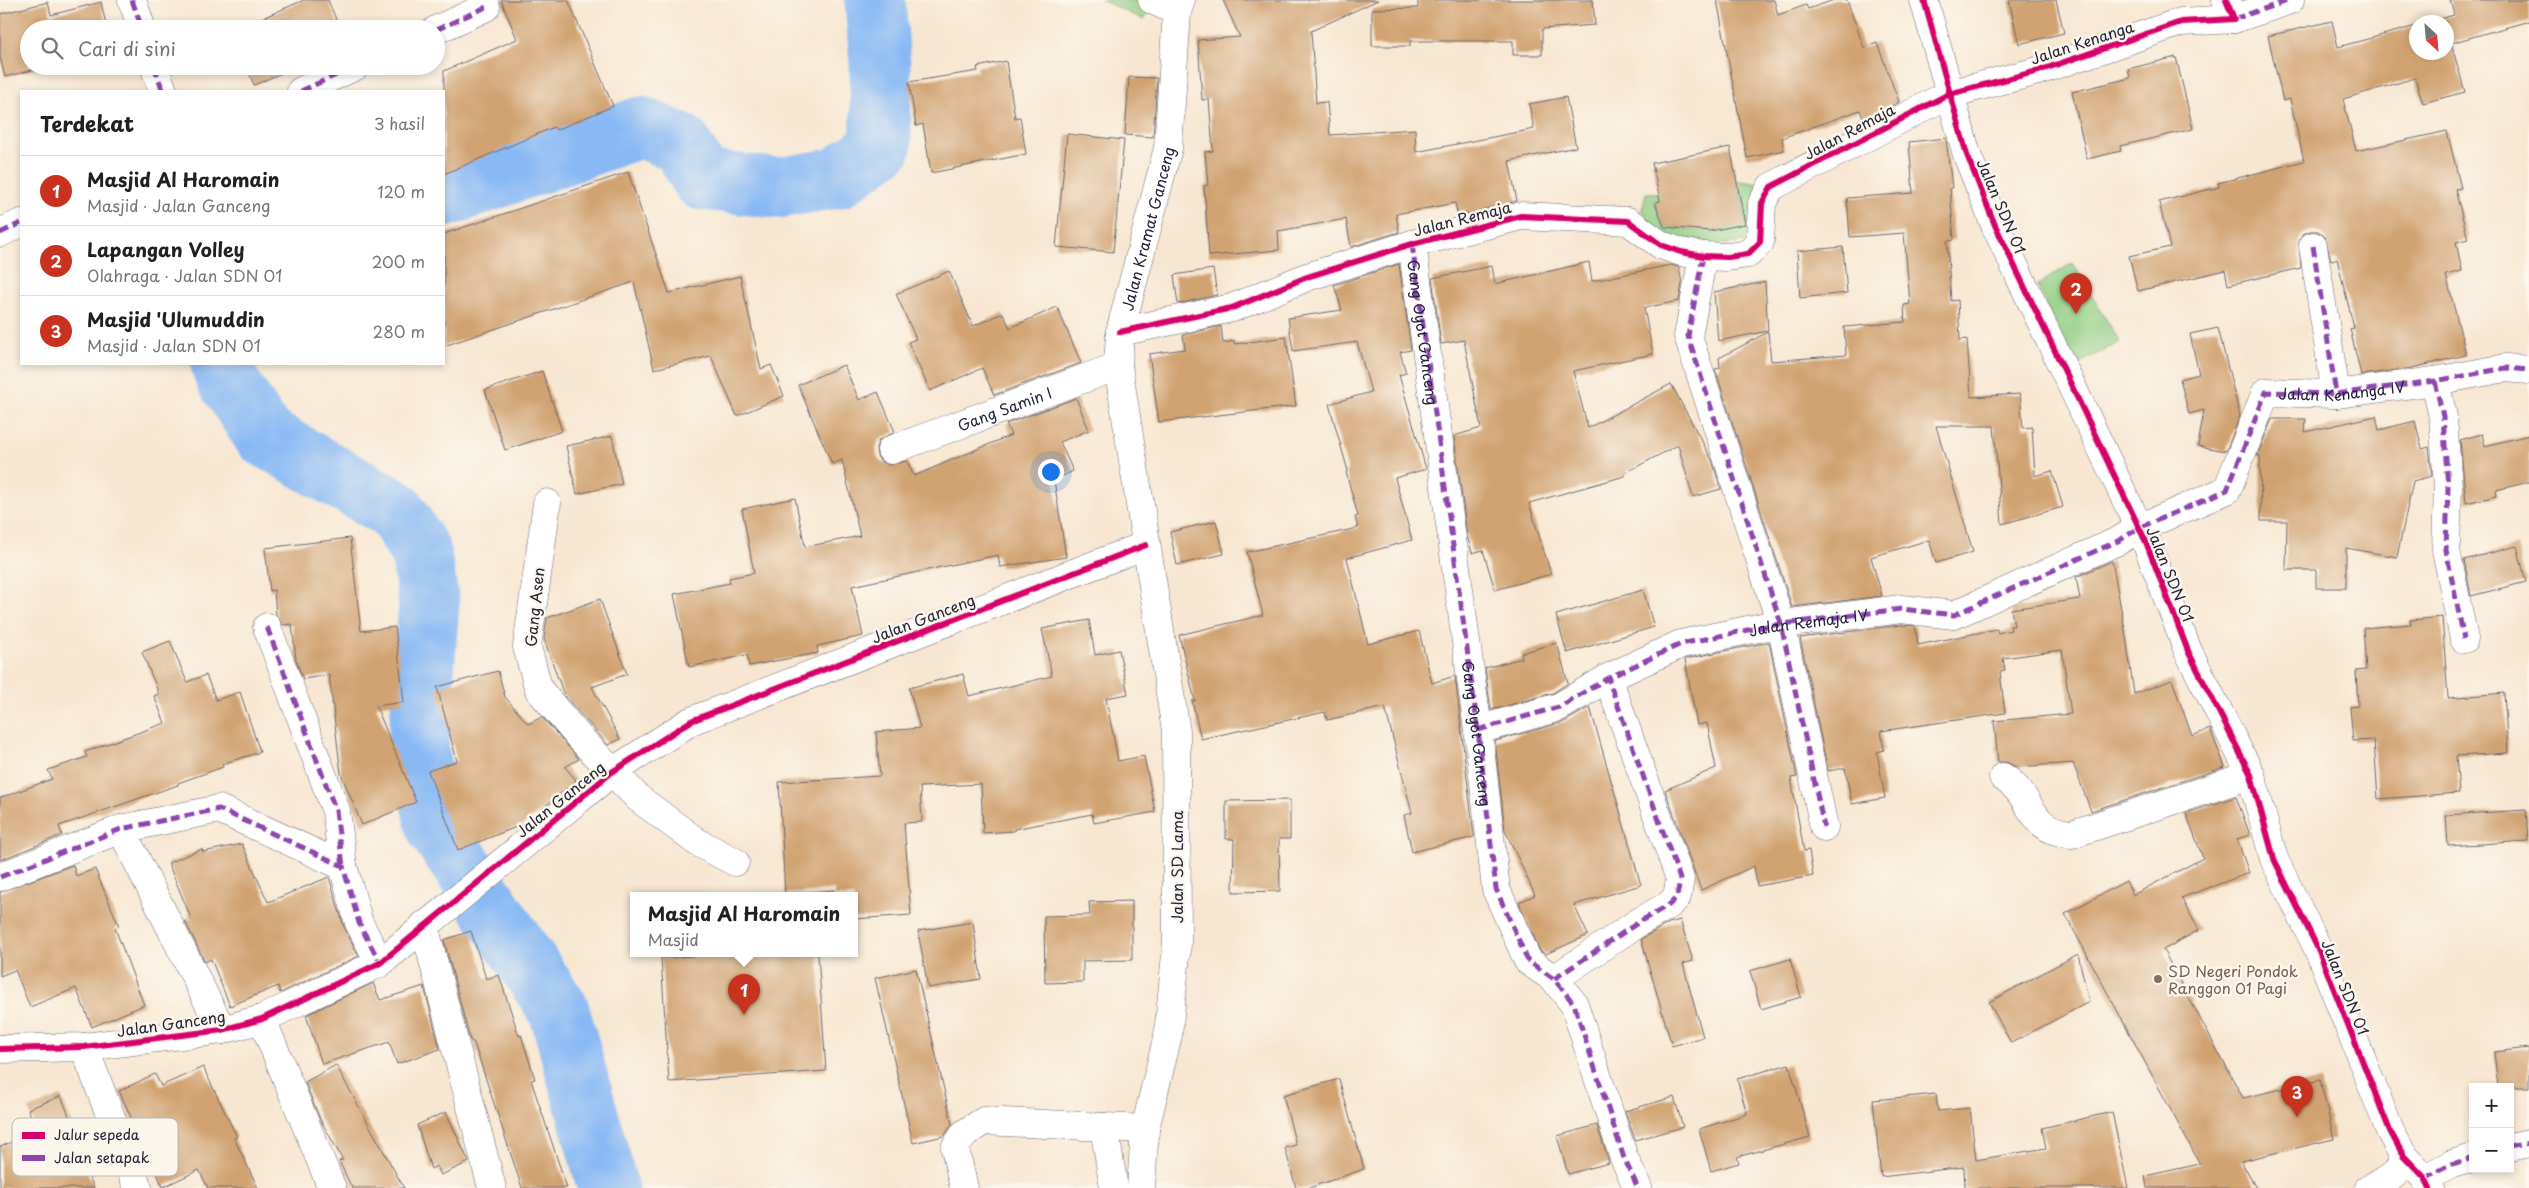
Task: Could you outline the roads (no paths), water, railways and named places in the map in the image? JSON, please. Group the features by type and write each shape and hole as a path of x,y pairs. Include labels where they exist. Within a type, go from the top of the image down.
{"street":[{"path":"132,0 139,20"},
{"path":"1152,0 1179,6"},
{"name":"Jalan SDN 01","path":"1924,0 1967,155 1995,225 2064,365 2139,528 2188,651 2251,775 2274,859 2318,950 2390,1131 2403,1155 2428,1183"},
{"name":"Jalan Kenanga","path":"1949,94 2038,71 2181,22 2230,9 2290,0"},
{"name":"Jalan Kramat Ganceng","path":"1146,545 1118,366 1120,332 1168,148 1179,6"},
{"path":"445,26 486,7"},
{"path":"157,75 163,90"},
{"path":"303,90 336,75"},
{"name":"Jalan Remaja","path":"1120,332 1232,308 1307,277 1412,244 1521,216 1628,220 1661,245 1681,252 1703,256 1728,257 1748,254 1760,242 1762,204 1771,187 1949,94"},
{"path":"0,233 20,223"},
{"name":"Gang Oyot Ganceng","path":"1412,244 1478,730 1496,889 1528,961 1554,979 1574,1004 1624,1158 1638,1188"},
{"path":"2312,246 2336,394"},
{"path":"1703,256 1688,336 1781,624 1824,827"},
{"name":"Gang Samin I","path":"891,450 1118,366"},
{"name":"Jalan Kenanga IV","path":"2139,528 2227,490 2266,392 2336,394 2435,382 2506,368 2529,370"},
{"path":"2435,382 2443,417 2448,487 2446,550 2464,639"},
{"name":"Gang Asen","path":"547,502 527,648 539,690 612,772 638,798 697,842 735,862"},
{"name":"Jalan Remaja IV","path":"1478,730 1560,707 1608,678 1681,644 1781,624 1901,609 1954,615 2120,540 2139,528"},
{"name":"Jalan Ganceng","path":"0,1049 84,1047 222,1030 262,1019 380,963 612,772 691,721 1146,545"},
{"name":"Jalan SD Lama","path":"1141,1188 1145,1129 1168,1034 1177,944 1176,731 1146,545"},
{"path":"267,627 336,811 343,866 359,923 380,963"},
{"path":"1554,979 1639,922 1669,905 1677,897 1680,887 1680,879 1608,678"},
{"path":"2003,777 2014,784 2039,822 2052,831 2072,834 2251,775"},
{"path":"0,877 122,829 219,809 343,866"},
{"path":"122,829 222,1030"},
{"path":"424,925 492,1188"},
{"path":"262,1019 332,1188"},
{"path":"84,1047 111,1118"},
{"path":"964,1188 955,1148 964,1132 984,1121 1145,1129"},
{"path":"1104,1127 1114,1188"},
{"path":"2514,1146 2529,1143"},
{"path":"2369,1188 2393,1177 2401,1168 2403,1155"},
{"path":"2428,1183 2452,1164 2469,1159"},
{"path":"133,1176 138,1188"}],"waterway":[{"path":"445,197 641,127 681,144 702,180 778,188 837,178 881,147 880,63 875,0"},
{"path":"221,365 226,378 264,436 395,510 421,553 429,603 418,751 437,828 559,1010 608,1188"}],"place":[{"name":"Lapangan Volley","path":"2076,314"},
{"name":"SD Negeri Pondok Ranggon 01 Pagi","path":"2158,979"},
{"name":"Masjid Al Haromain","path":"744,1015"},
{"name":"Masjid 'Ulumuddin","path":"2297,1117"}]}
